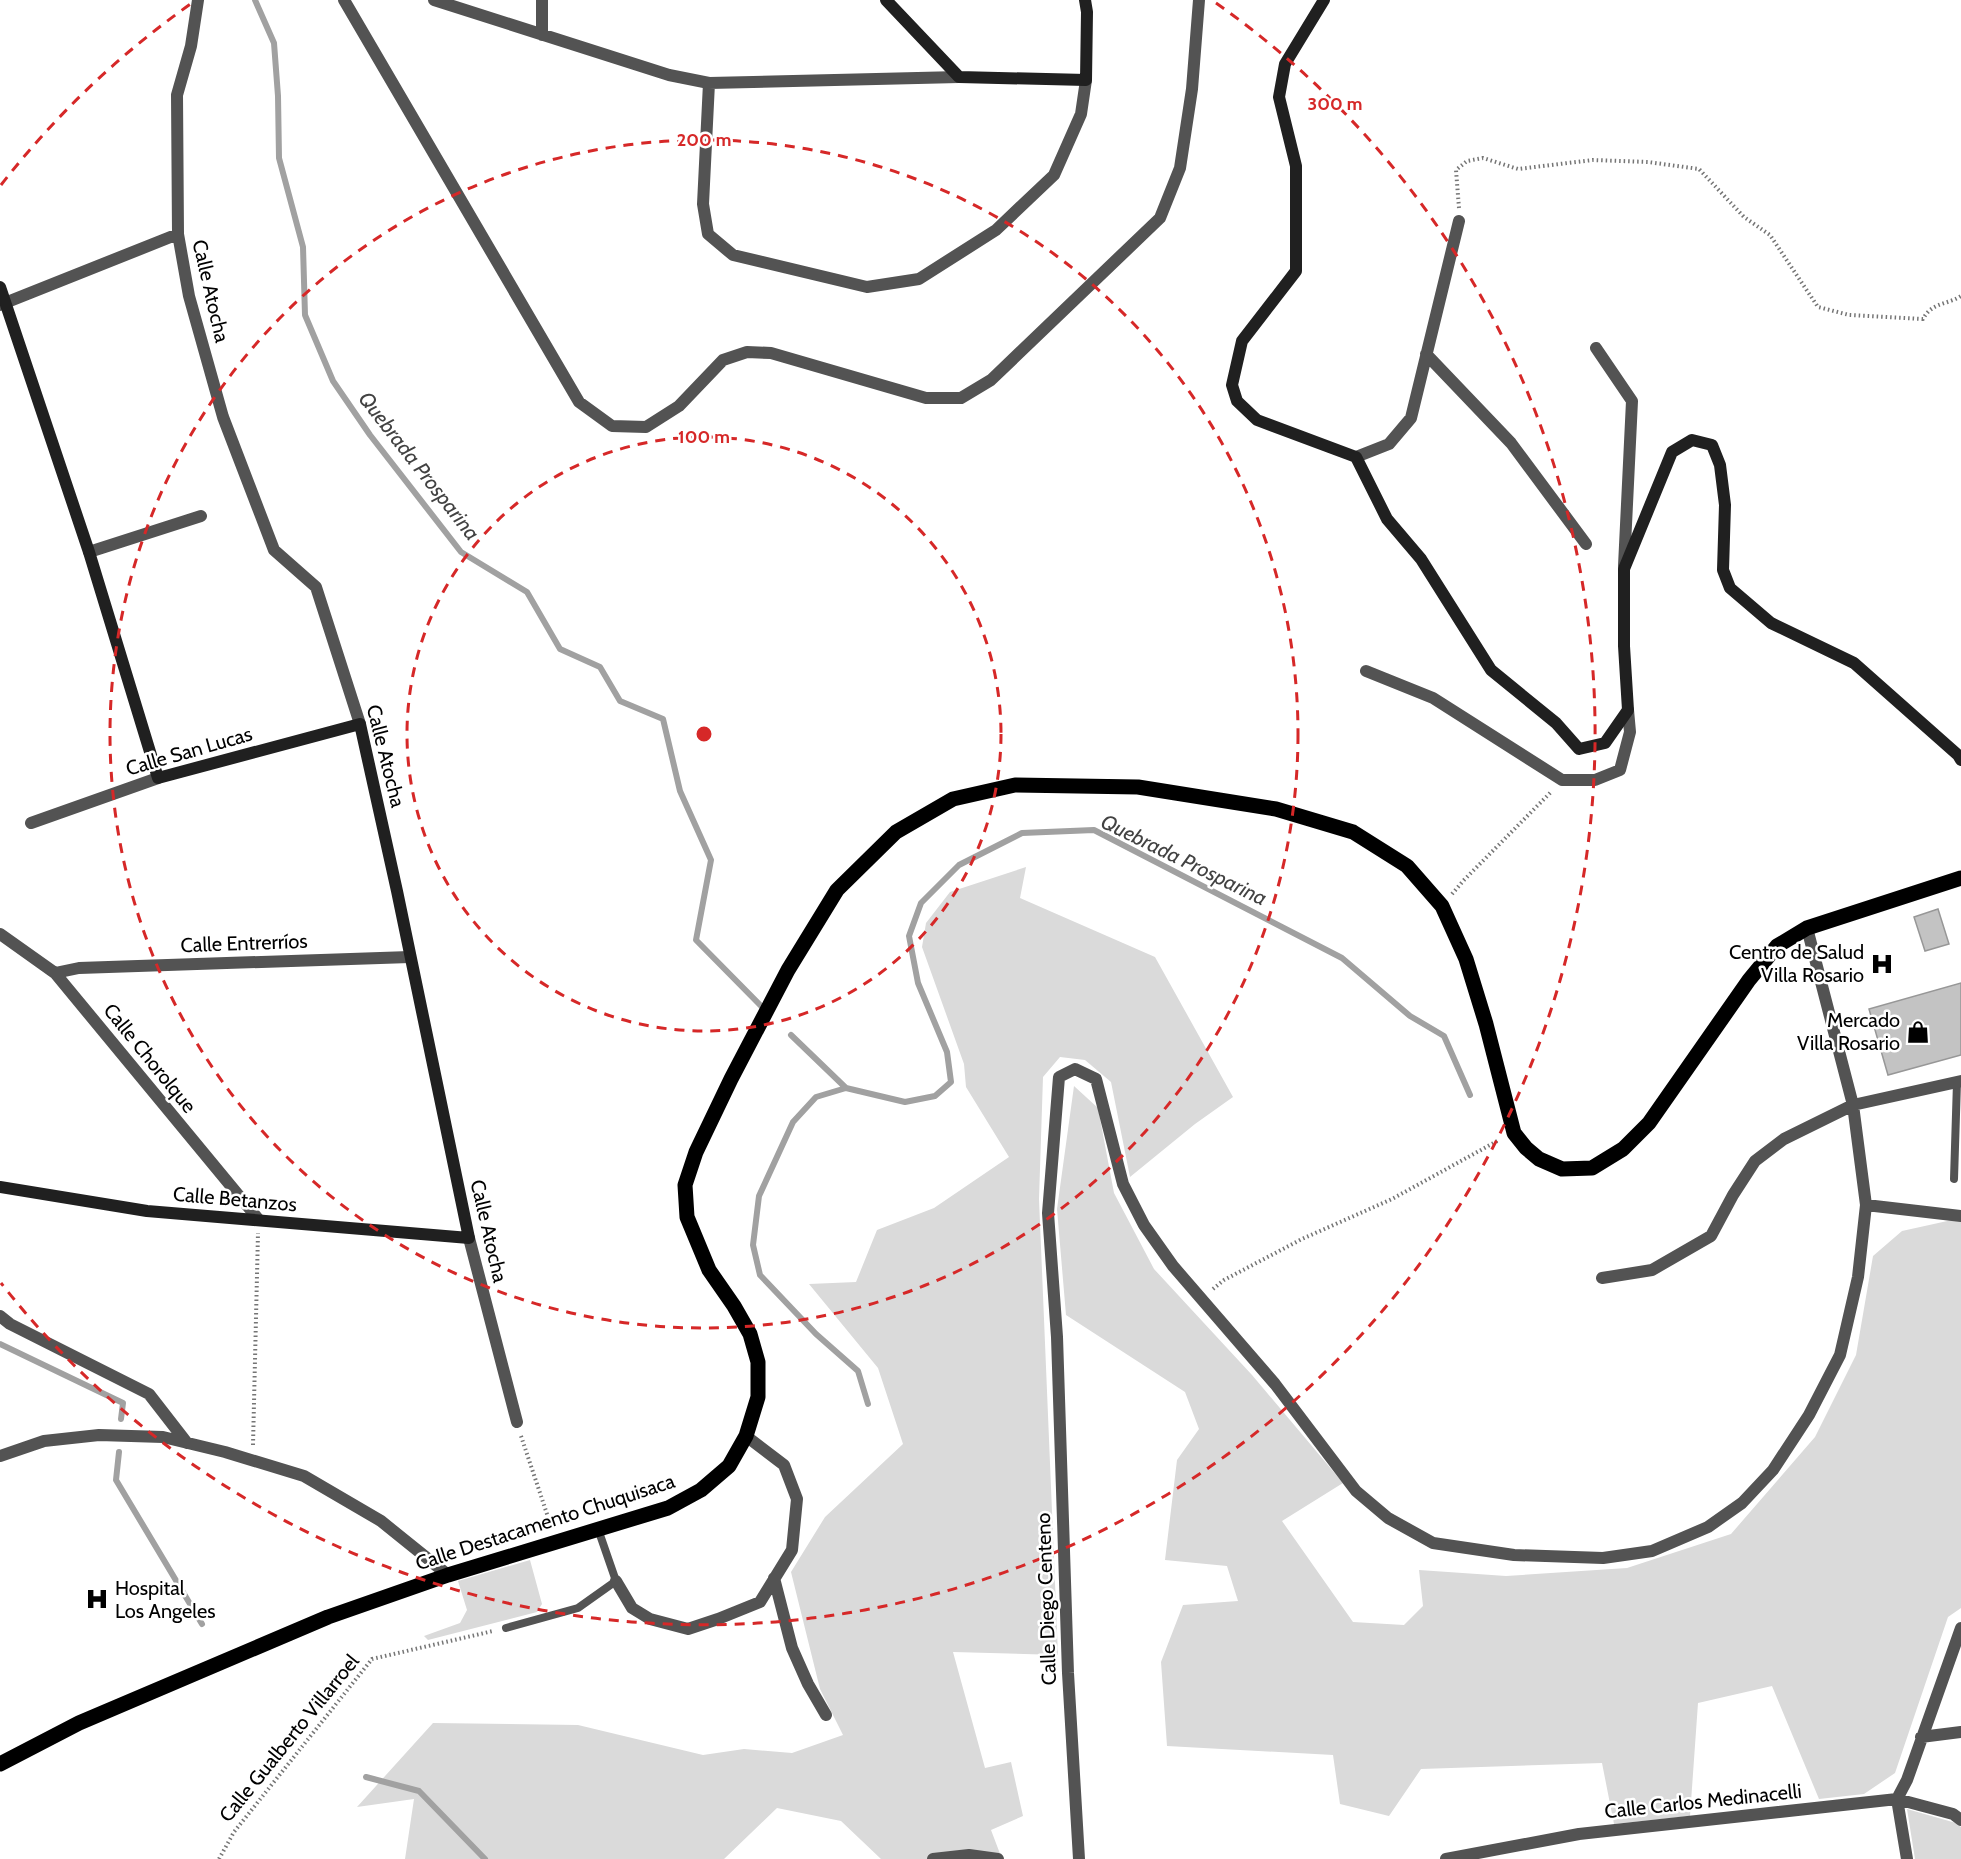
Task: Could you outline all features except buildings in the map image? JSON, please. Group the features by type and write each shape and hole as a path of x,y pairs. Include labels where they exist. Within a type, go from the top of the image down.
{"main road":[{"name":"Calle Destacamento Chuquisaca","path":"0,1764 79,1723 328,1617 448,1575 668,1508 701,1490 729,1466 746,1436 758,1396 758,1362 750,1334 709,1270 687,1217 685,1185 696,1152 788,970 837,890 896,832 953,799 1015,785 1138,787 1276,809 1353,832 1407,866 1442,906 1466,959 1486,1024 1514,1133 1539,1159 1562,1169 1592,1168 1623,1149 1649,1123 1749,980 1777,946 1807,928 1961,878"}],"street":[{"name":"Calle Atocha","path":"198,0 192,46 177,95 178,234 189,296 223,417 274,550 315,587 360,724 469,1238 517,1422"},
{"path":"344,0 579,402 612,426 646,427 678,406 723,360 747,352 771,353 926,398 961,398 991,380 1160,218 1180,168 1192,89 1199,0"},
{"path":"434,0 669,75 710,82 959,77 1086,80"},
{"path":"542,0 542,35"},
{"path":"886,0 959,77"},
{"path":"710,82 703,204 708,234 733,255 867,286 920,279 996,230 1054,175 1081,114 1086,80 1088,12 1084,0"},
{"path":"1324,0 1285,64 1279,96 1296,166 1296,271 1242,342 1232,385 1237,402 1257,420 1356,457 1389,444 1412,418 1458,221"},
{"path":"3,304 178,234"},
{"path":"0,287 3,304 89,552 158,778"},
{"path":"1366,671 1433,698 1562,780 1594,780 1620,770 1630,732 1624,646 1624,569 1632,401 1596,348"},
{"path":"1426,354 1511,443 1586,544"},
{"path":"1624,569 1672,452 1692,440 1712,445 1720,465 1725,505 1723,570 1730,588 1771,623 1854,663 1961,760"},
{"path":"1356,457 1387,519 1421,559 1491,670 1556,723 1579,749 1605,743 1628,710"},
{"path":"89,552 201,516"},
{"name":"Calle San Lucas","path":"31,823 158,778 360,724"},
{"path":"1201,1299 1275,1384 1356,1491 1388,1518 1433,1543 1514,1555 1604,1558 1652,1551 1708,1527 1742,1503 1773,1470 1809,1415 1840,1354 1858,1277 1866,1205 1853,1105 1807,928"},
{"name":"Calle Chorolque","path":"0,934 55,973 259,1220"},
{"name":"Calle Entrerríos","path":"55,973 79,968 410,957"},
{"name":"Calle Diego Centeno","path":"1079,1859 1068,1673 1056,1337 1048,1213 1059,1077 1075,1069 1096,1079 1123,1184 1144,1225 1173,1266 1201,1299"},
{"path":"1602,1278 1652,1270 1711,1236 1755,1161 1784,1139 1853,1105 1959,1082"},
{"name":"Calle Betanzos","path":"0,1187 147,1211 469,1238"},
{"path":"1866,1205 1961,1216"},
{"path":"0,1316 149,1394 187,1443"},
{"path":"0,1456 44,1441 99,1435 163,1437 187,1443 304,1476 381,1521 448,1575"},
{"path":"616,1581 632,1608 650,1619 688,1629 760,1602 792,1550 797,1499 784,1465 746,1436"},
{"path":"774,1578 792,1648 808,1684 826,1715"},
{"path":"1907,1859 1897,1799 1907,1780 1961,1628"},
{"path":"1921,1737 1961,1732"},
{"name":"Calle Carlos Medinacelli","path":"1446,1859 1580,1834 1897,1799 1953,1814 1961,1820"},
{"path":"933,1859 969,1855 998,1859"}],"lane":[{"path":"1954,1179 1959,1082"},
{"path":"506,1628 579,1608 616,1581 598,1529"}],"path":[{"path":"1458,221 1459,192 1456,170 1467,160 1483,158 1518,170 1593,160 1648,162 1699,169 1744,217 1770,235 1818,308 1849,315 1923,319 1928,311 1961,296"},
{"path":"1442,906 1464,880 1562,780"},
{"path":"1201,1299 1224,1280 1302,1239 1392,1199 1494,1143"},
{"path":"252,1461 259,1220"},
{"path":"517,1422 556,1541"},
{"name":"Calle Gualberto Villarroel","path":"219,1859 234,1832 372,1659 506,1628"}],"shaded area":[{"path":"1026,867 1020,898 1155,957 1233,1097 1195,1124 1130,1177 1111,1082 1085,1060 1060,1057 1043,1077 1039,1199 1058,1655 953,1652 985,1768 1011,1762 1023,1816 991,1830 1002,1859 881,1859 841,1821 777,1808 724,1859 405,1859 414,1799 357,1807 433,1723 578,1725 703,1755 744,1749 792,1753 843,1735 820,1689 791,1572 825,1517 903,1444 878,1368 809,1284 856,1282 877,1230 934,1208 1009,1157 966,1087 964,1064 922,947 926,923 950,892"},
{"path":"1074,1086 1098,1108 1114,1193 1154,1269 1252,1375 1343,1483 1282,1521 1353,1622 1404,1625 1423,1606 1419,1570 1506,1576 1627,1568 1731,1534 1815,1437 1856,1355 1873,1256 1902,1231 1961,1218 1961,1608 1948,1617 1895,1773 1864,1794 1819,1799 1772,1686 1698,1703 1690,1816 1614,1824 1602,1763 1421,1769 1389,1816 1340,1804 1333,1755 1167,1746 1161,1662 1183,1605 1238,1601 1227,1566 1165,1560 1177,1460 1199,1429 1185,1392 1066,1315 1057,1209"},
{"path":"530,1560 542,1604 537,1612 428,1640 424,1636 460,1623 467,1610 458,1581"},
{"path":"1907,1809 1956,1823 1961,1827 1961,1859 1915,1859"}],"waterway":[{"name":"Quebrada Prosparina","path":"255,0 274,43 279,158 303,247 305,315 333,381 370,435 461,552 527,592 560,649 600,667 620,701 663,719 680,791 711,860 696,940 765,1010"},
{"name":"Quebrada Prosparina","path":"791,1035 846,1088 905,1102 935,1096 951,1082 947,1052 918,983 909,936 921,903 959,865 1022,833 1094,830 1342,958 1410,1016 1444,1036 1470,1095"},
{"path":"846,1088 816,1097 793,1122 759,1196 753,1245 760,1275 816,1334 858,1371 868,1404"},
{"path":"0,1344 123,1403 121,1419"},
{"path":"119,1452 116,1480 202,1624"},
{"path":"366,1777 419,1791 485,1859"}],"place":[{"name":"Centro de Salud Villa Rosario","path":"1882,964"},
{"name":"Mercado Villa Rosario","path":"1918,1032"},
{"name":"Hospital Los Angeles","path":"97,1599"}]}
